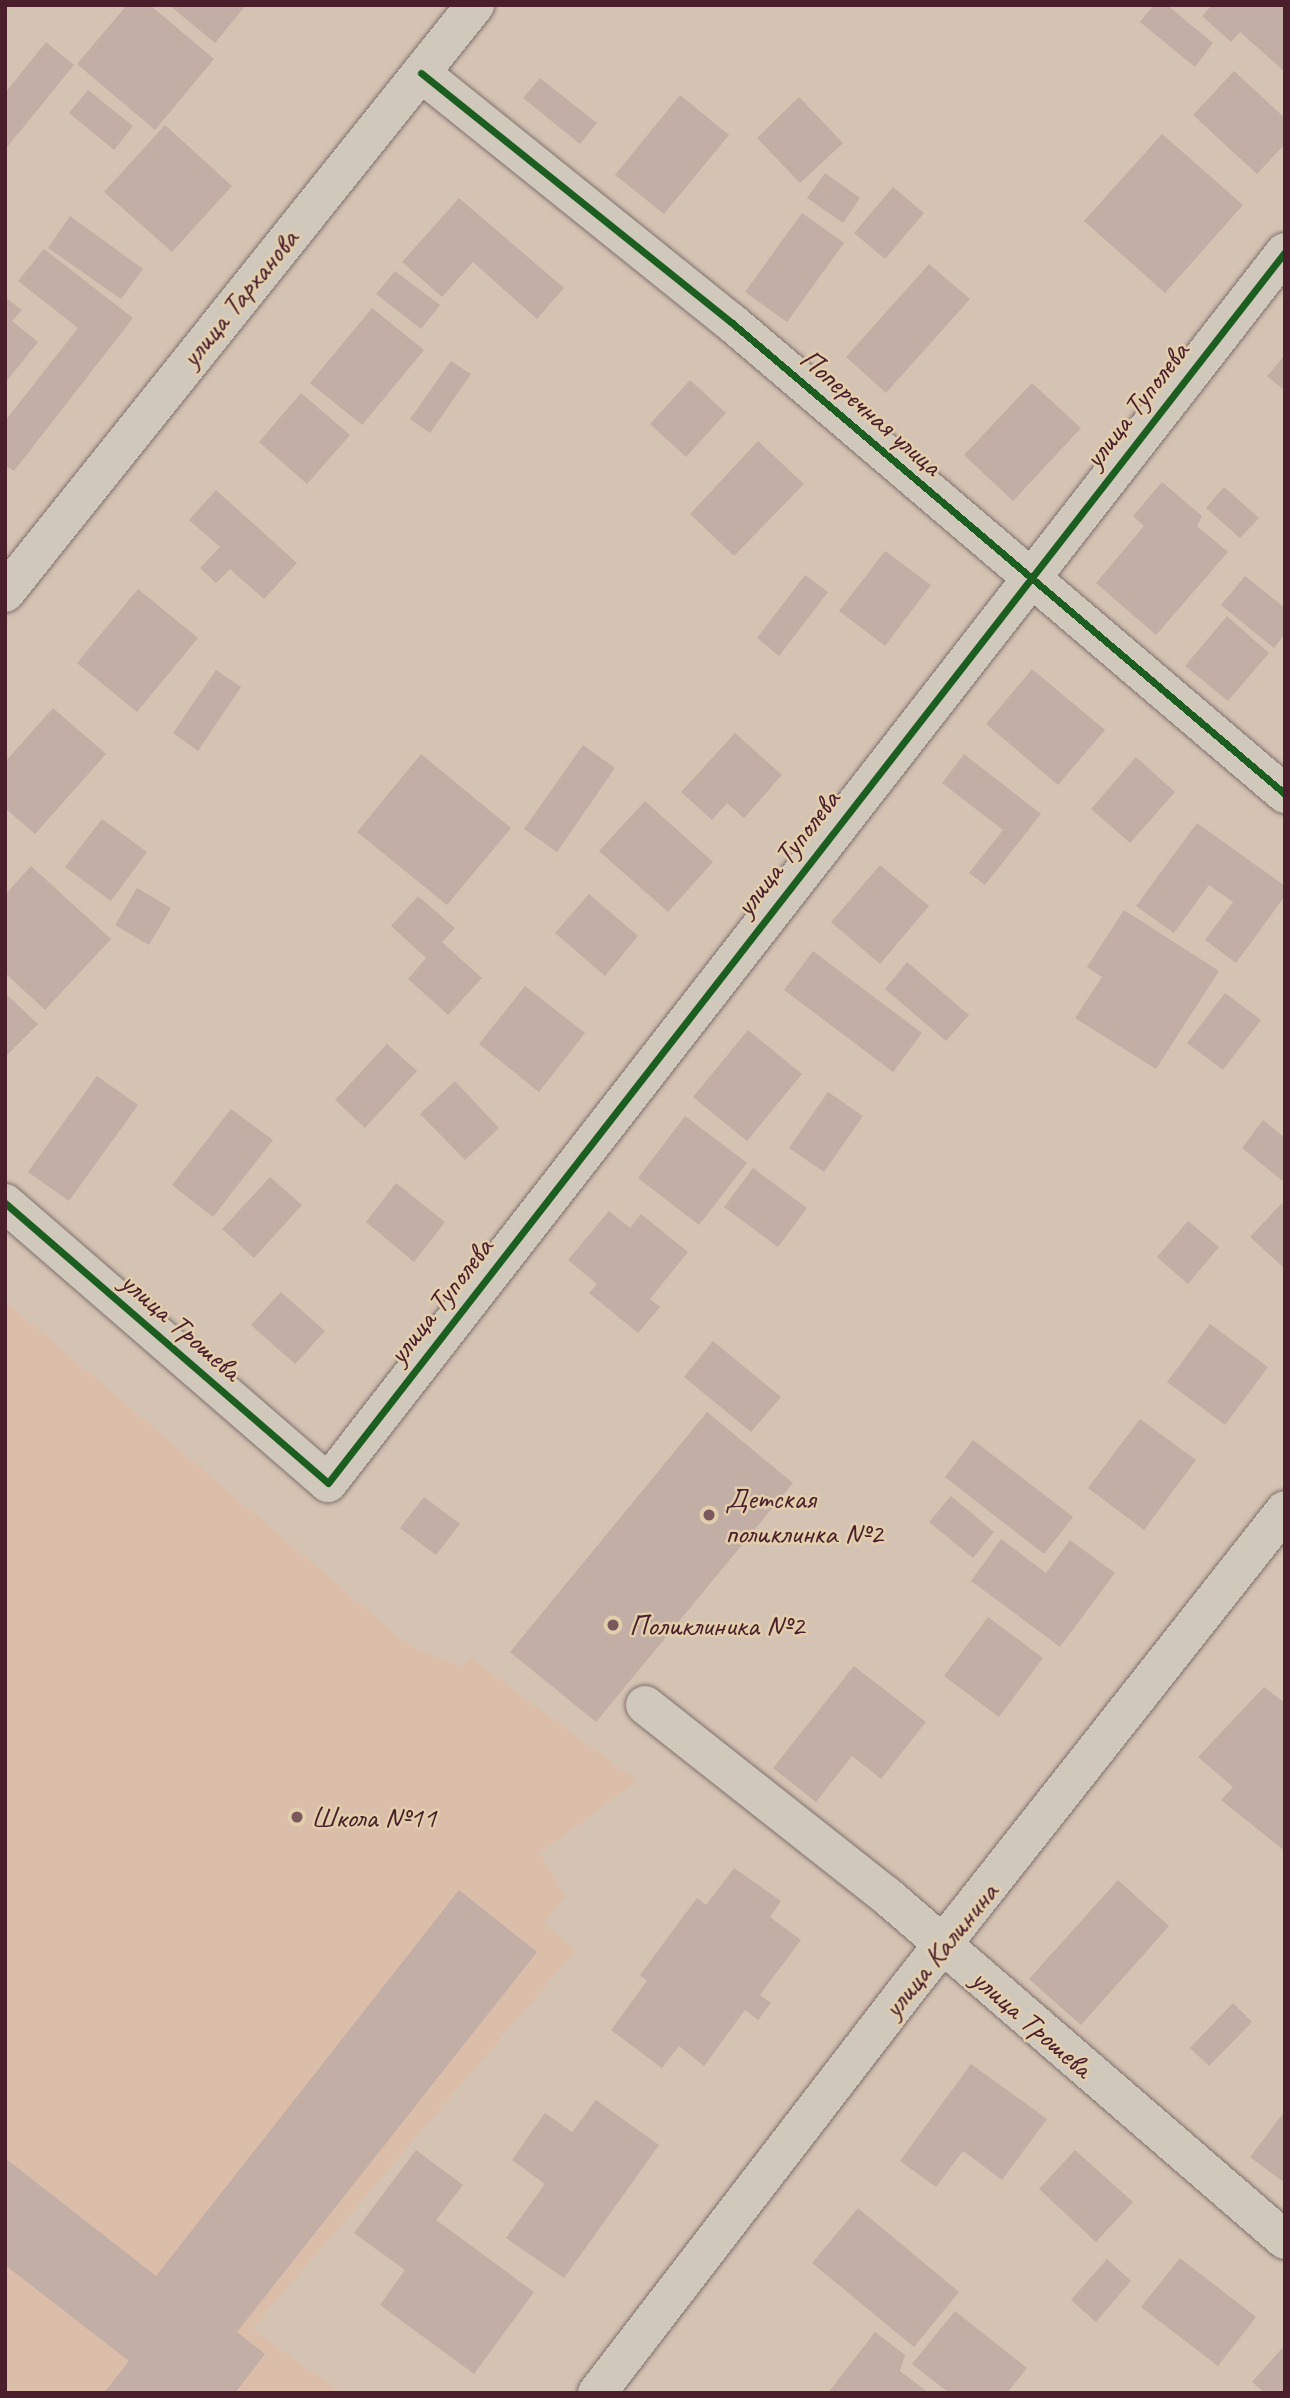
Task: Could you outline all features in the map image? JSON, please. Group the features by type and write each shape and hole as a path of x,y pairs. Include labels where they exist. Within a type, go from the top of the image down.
{"street":[{"name":"улица Тарханова","path":"5,593 475,5"},
{"name":"Поперечная улица","path":"421,73 731,322 1285,794"},
{"name":"улица Туполева","path":"328,1483 1285,252"},
{"name":"улица Трошева","path":"5,1203 328,1483"},
{"name":"улица Калинина","path":"597,2393 942,1946 1285,1510"},
{"name":"улица Трошева","path":"645,1705 887,1896 1285,2240"}],"shaded area":[{"name":"Школа №11","path":"5,1301 411,1647 462,1666 471,1658 637,1781 540,1853 565,1896 544,1923 575,1951 252,2329 342,2393 5,2393"}],"building":[{"path":"127,5 150,5 214,59 155,130 77,64"},
{"path":"169,5 246,5 215,43"},
{"path":"1154,5 1167,5 1213,43 1195,67 1140,22"},
{"path":"1212,5 1285,5 1285,72 1240,32 1231,42 1202,16"},
{"path":"46,42 74,65 8,146 5,144 5,93"},
{"path":"1234,71 1285,118 1285,144 1257,174 1193,115"},
{"path":"540,78 597,123 580,144 523,98"},
{"path":"88,90 133,126 114,150 69,113"},
{"path":"680,95 729,135 664,214 615,175"},
{"path":"799,97 843,143 800,183 757,138"},
{"path":"165,125 232,186 172,252 104,192"},
{"path":"1162,134 1243,205 1165,293 1084,221"},
{"path":"825,173 860,198 843,223 807,198"},
{"path":"893,187 924,213 885,259 854,233"},
{"path":"459,198 564,288 537,319 473,262 442,297 402,262"},
{"path":"802,213 844,243 787,322 745,292"},
{"path":"70,216 143,269 121,299 48,248"},
{"path":"44,249 133,318 14,471 5,465 5,421 78,328 18,281"},
{"path":"929,264 970,299 886,393 846,357"},
{"path":"395,271 440,305 421,329 376,294"},
{"path":"5,297 22,310 12,321 38,342 5,383"},
{"path":"372,308 424,350 362,425 310,383"},
{"path":"1285,355 1285,391 1267,376"},
{"path":"451,361 471,374 430,433 410,419"},
{"path":"690,380 726,413 686,457 650,424"},
{"path":"1032,383 1081,428 1013,501 964,455"},
{"path":"301,393 350,435 307,484 259,442"},
{"path":"758,441 804,484 734,556 690,514"},
{"path":"1162,482 1202,516 1197,526 1228,552 1156,635 1096,583 1144,526 1133,516"},
{"path":"1224,487 1259,518 1240,538 1206,508"},
{"path":"216,490 297,563 264,599 230,569 216,583 200,568 220,547 189,520"},
{"path":"885,551 931,585 885,646 839,611"},
{"path":"805,575 828,592 779,656 757,638"},
{"path":"1245,576 1285,608 1285,634 1274,648 1221,605"},
{"path":"138,589 198,638 137,712 77,663"},
{"path":"1227,616 1269,653 1228,701 1185,666"},
{"path":"1032,669 1105,730 1058,785 986,724"},
{"path":"216,670 241,687 198,751 173,733"},
{"path":"53,708 106,754 35,834 5,808 5,762"},
{"path":"735,733 782,775 744,818 727,803 712,820 681,792"},
{"path":"583,745 615,768 557,852 524,829"},
{"path":"421,754 511,828 447,905 357,832"},
{"path":"964,754 1041,814 985,885 969,873 1003,830 942,783"},
{"path":"1136,757 1175,792 1130,843 1091,809"},
{"path":"645,801 713,862 668,912 599,851"},
{"path":"102,819 147,852 111,901 65,867"},
{"path":"1197,823 1285,886 1285,896 1236,963 1205,940 1233,902 1209,885 1174,933 1136,906"},
{"path":"880,865 929,906 880,964 831,922"},
{"path":"31,866 111,939 45,1010 5,973 5,895"},
{"path":"137,888 171,908 149,945 115,925"},
{"path":"589,894 638,936 605,976 555,933"},
{"path":"418,896 455,928 442,942 482,978 448,1015 408,979 426,958 391,926"},
{"path":"1124,910 1219,971 1156,1069 1075,1018 1102,977 1087,967"},
{"path":"813,951 922,1033 893,1072 784,990"},
{"path":"907,962 969,1015 946,1041 885,989"},
{"path":"525,986 585,1033 539,1092 479,1044"},
{"path":"5,993 38,1024 5,1057"},
{"path":"1225,993 1261,1020 1223,1070 1187,1043"},
{"path":"748,1030 802,1074 747,1141 693,1097"},
{"path":"387,1044 417,1071 365,1128 335,1100"},
{"path":"97,1076 138,1105 69,1201 28,1172"},
{"path":"455,1081 499,1128 465,1160 420,1114"},
{"path":"828,1092 863,1116 824,1172 789,1148"},
{"path":"231,1109 273,1140 213,1217 172,1185"},
{"path":"685,1116 747,1163 699,1225 638,1178"},
{"path":"1263,1120 1285,1138 1285,1183 1242,1148"},
{"path":"753,1168 807,1208 778,1247 724,1207"},
{"path":"270,1177 302,1205 254,1258 222,1229"},
{"path":"396,1183 445,1222 414,1262 366,1222"},
{"path":"1285,1200 1285,1269 1250,1237"},
{"path":"609,1211 630,1228 641,1214 688,1252 650,1299 660,1307 638,1333 589,1293 597,1284 568,1260"},
{"path":"1188,1221 1219,1247 1188,1284 1157,1257"},
{"path":"281,1292 325,1331 295,1364 251,1325"},
{"path":"1210,1324 1268,1367 1225,1425 1167,1382"},
{"path":"713,1341 781,1397 751,1432 684,1377"},
{"path":"707,1412 793,1483 596,1722 510,1652"},
{"path":"1140,1419 1196,1460 1144,1530 1088,1488"},
{"path":"973,1440 1073,1517 1044,1554 945,1477"},
{"path":"951,1496 994,1532 973,1558 929,1522"},
{"path":"424,1497 460,1524 436,1555 400,1528"},
{"path":"1001,1539 1046,1573 1070,1540 1115,1573 1060,1647 971,1581"},
{"path":"988,1617 1043,1658 999,1717 944,1676"},
{"path":"854,1666 926,1722 881,1779 852,1756 816,1802 773,1768"},
{"path":"1264,1687 1285,1703 1285,1851 1221,1800 1233,1787 1198,1757"},
{"path":"734,1868 781,1901 770,1917 801,1940 760,1995 771,2003 758,2020 745,2010 704,2066 679,2046 662,2068 611,2030 647,1981 640,1975 697,1898 706,1905"},
{"path":"1118,1880 1169,1926 1081,2025 1029,1979"},
{"path":"459,1890 537,1952 237,2332 265,2354 235,2393 104,2393 129,2361 5,2265 5,2158 156,2276"},
{"path":"1233,2003 1252,2022 1209,2066 1190,2048"},
{"path":"971,2064 1047,2119 1002,2180 963,2151 936,2187 900,2161"},
{"path":"596,2100 659,2145 564,2278 506,2238 545,2184 512,2160 545,2113 572,2132"},
{"path":"1285,2111 1285,2183 1250,2157"},
{"path":"416,2150 463,2185 436,2220 534,2292 474,2374 380,2305 405,2270 354,2233"},
{"path":"1075,2150 1133,2202 1096,2242 1039,2189"},
{"path":"858,2208 959,2292 914,2347 812,2263"},
{"path":"1180,2258 1256,2317 1218,2366 1141,2307"},
{"path":"1107,2259 1131,2281 1096,2322 1071,2300"},
{"path":"955,2311 1027,2368 1007,2393 949,2393 912,2364"},
{"path":"875,2332 905,2355 900,2371 929,2393 828,2393"},
{"path":"1285,2345 1285,2393 1265,2393 1252,2382"}],"cycle path":[{"path":"421,73 731,322 1285,794"},
{"path":"5,1203 328,1483 1285,252"}],"place":[{"name":"Детская поликлинка №2","path":"709,1515"},
{"name":"Поликлиника №2","path":"613,1625"},
{"name":"Школа №11","path":"297,1817"}]}
